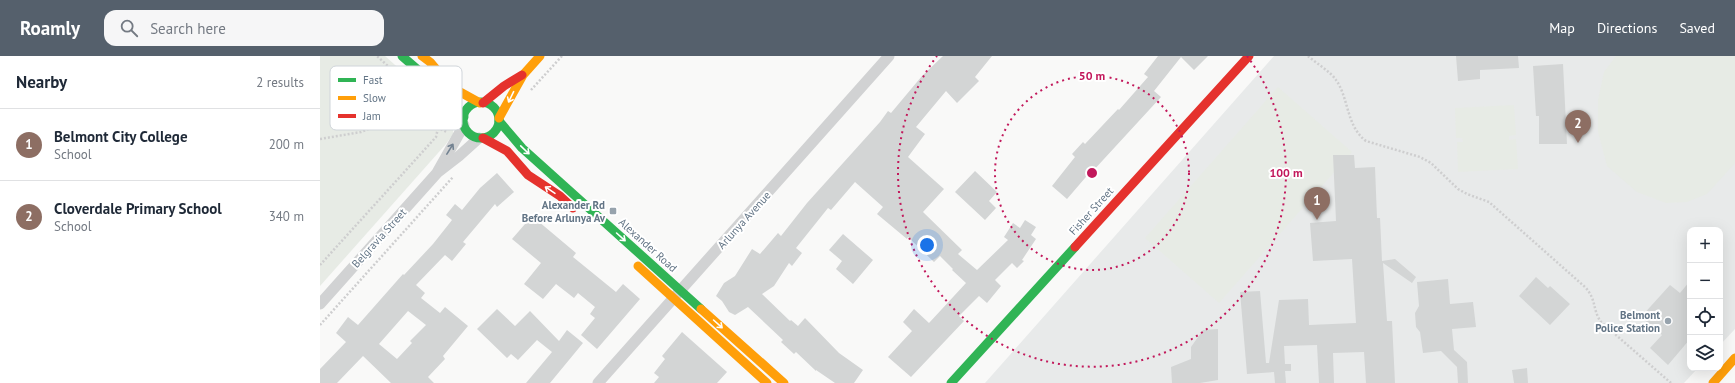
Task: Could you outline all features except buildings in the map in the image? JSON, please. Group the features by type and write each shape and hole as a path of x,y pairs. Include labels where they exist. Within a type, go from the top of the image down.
{"main road":[{"path":"402,56 413,66"},
{"path":"422,56 433,66"},
{"path":"481,138 492,134 498,126 499,120 523,75 540,56"},
{"name":"Fisher Street","path":"952,383 1249,56"},
{"path":"523,75 504,86 482,103 470,107 464,121 470,134 507,151 520,168 528,175 560,196 583,216"},
{"path":"462,93 494,108 499,120"},
{"name":"Alexander Road","path":"499,120 522,148 678,295 767,383"},
{"name":"Alexander Road","path":"633,261 678,295 784,383"},
{"path":"1713,383 1735,358"}],"street":[{"name":"Arlunya Avenue","path":"598,383 678,295 889,56"},
{"name":"Belgravia Street","path":"462,125 464,121"},
{"name":"Belgravia Street","path":"437,173 459,130"},
{"name":"Belgravia Street","path":"320,304 437,173 481,138"}],"path":[{"path":"376,56 387,66"},
{"path":"530,91 562,56"},
{"path":"1308,56 1337,80 1349,115 1361,137 1366,141 1420,157 1437,168 1458,189 1489,202 1585,287 1592,294 1596,313 1601,322 1671,383"},
{"path":"320,139 366,130"},
{"path":"320,265 436,137 438,130"},
{"path":"320,325 457,172"}],"shaded area":[{"path":"320,56 385,56 396,66 330,66 330,130 453,130 453,134 446,144 320,286"},
{"path":"1274,56 1735,56 1735,329 1723,342 1723,227 1687,227 1687,371 1695,371 1684,383 985,383"},
{"path":"1616,56 1735,56 1735,163 1707,194 1687,202 1666,203 1637,192 1607,166 1598,132 1598,100 1604,72"},
{"path":"1278,87 1352,152 1219,303 1145,238"},
{"path":"1514,105 1516,135 1509,136 1509,140 1516,139 1518,169 1458,172 1457,142 1463,142 1462,138 1456,138 1455,108"}],"traffic: fast":[{"path":"402,56 413,66"},
{"path":"481,102 491,105 496,110 499,120 496,130 491,135 481,138 471,135 466,130 463,120 466,110 471,105 481,102"},
{"path":"499,121 522,148 701,309"},
{"path":"951,383 1075,247"}],"traffic: slow":[{"path":"422,56 433,66"},
{"path":"499,118 523,75 540,56"},
{"path":"462,93 480,103"},
{"path":"638,266 767,383"},
{"path":"701,309 784,383"},
{"path":"1713,383 1735,358"}],"traffic: jam":[{"path":"1075,247 1249,56"},
{"path":"483,103 504,86 522,75"},
{"path":"483,138 507,151 528,175 560,196 573,208"}],"place":[{"name":"Cloverdale Primary School","path":"1578,143"},
{"name":"Alexander Rd Before Arlunya Av","path":"613,211"},
{"name":"Belmont City College","path":"1317,220"},
{"name":"Belmont Police Station","path":"1668,321"}]}
